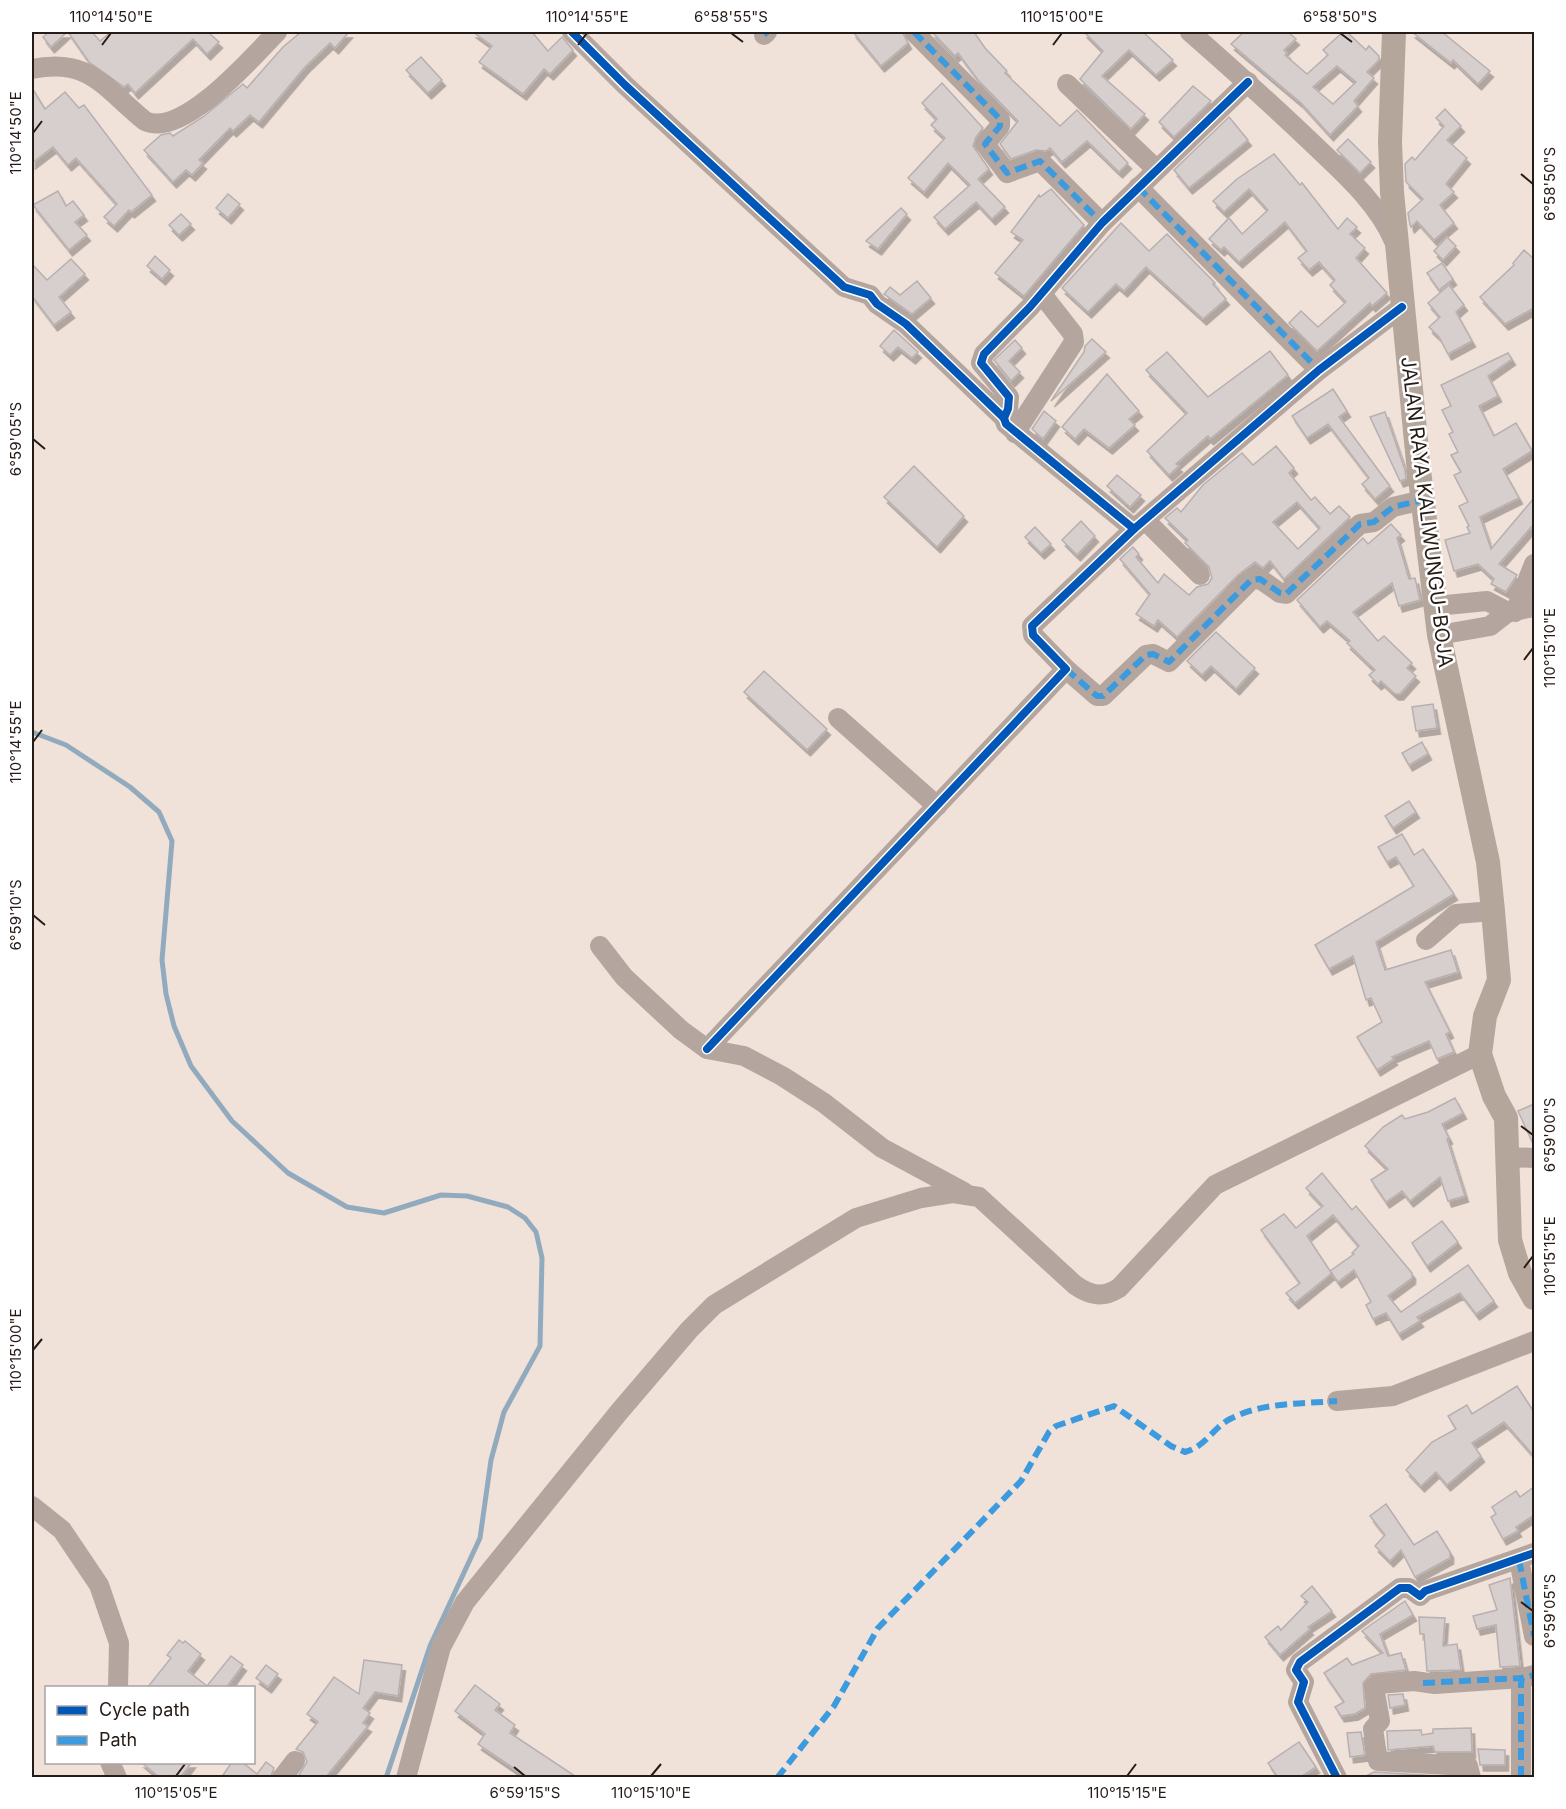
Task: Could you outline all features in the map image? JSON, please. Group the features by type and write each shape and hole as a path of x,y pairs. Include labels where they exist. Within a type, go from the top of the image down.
{"main road":[{"name":"JALAN RAYA KALIWUNGU-BOJA","path":"1394,32 1390,142 1396,244 1423,500 1439,635 1488,862 1499,980 1485,1016 1480,1054 1494,1096 1506,1118 1510,1240 1520,1273 1534,1298"}],"street":[{"path":"35,62 61,64 84,70 145,121 157,123 176,119 194,110 278,32"},
{"path":"572,32 625,86 844,287 870,295 877,304 906,324 1009,426 1139,525 1200,575"},
{"path":"914,32 1000,119 1000,126 985,144 1007,173 1040,161 1102,223"},
{"path":"1190,32 1248,82 1340,170 1381,217 1396,244"},
{"path":"1009,426 1009,397 981,363 982,359 1102,223 1248,82"},
{"path":"1067,84 1156,169"},
{"path":"1137,187 1320,370"},
{"path":"1009,426 1074,342 1072,334 1041,293"},
{"path":"1402,308 1320,370 1139,525 1032,626 1033,635 1066,669 1097,696 1103,696 1146,655 1153,654 1169,662 1251,580 1260,579 1280,593 1286,594 1360,524 1374,522 1395,506 1423,500"},
{"path":"1511,612 1534,564"},
{"path":"1436,606 1487,601 1511,612"},
{"path":"1439,635 1490,626 1511,612 1534,607"},
{"path":"707,1048 1066,669"},
{"path":"838,718 937,806"},
{"path":"1426,940 1456,914 1493,911"},
{"path":"600,946 624,977 681,1030 707,1048 744,1056 782,1076 824,1103 882,1149 966,1194 979,1197 1075,1286 1086,1293 1107,1296 1119,1288 1215,1185 1480,1054"},
{"path":"1508,1157 1534,1158"},
{"path":"406,1778 441,1647 465,1602 619,1412 689,1330 714,1305 856,1218 921,1198 966,1194"},
{"path":"1337,1401 1393,1396 1534,1341"},
{"path":"32,1506 62,1530 99,1585 119,1643 118,1686"},
{"path":"1336,1778 1298,1702 1304,1682 1296,1670 1300,1662 1400,1588 1409,1588 1420,1596 1425,1591 1527,1556 1534,1636"},
{"path":"1471,1778 1468,1766 1378,1761 1373,1730 1380,1721 1374,1687 1378,1684 1414,1681 1435,1684 1528,1676 1521,1778"},
{"path":"282,1778 295,1761"},
{"path":"111,1764 117,1778"}],"building":[{"path":"49,32 67,32 51,47 43,37"},
{"path":"68,32 92,32 100,41 111,32 208,32 219,42 207,54 193,39 135,93 128,84 124,87 89,62"},
{"path":"301,32 349,32 335,48 330,43 305,67 259,122 250,115 233,131 230,128 199,160 203,163 192,175 186,170 173,182 144,150 161,135 170,133 173,136 203,117 243,84 247,88 283,47"},
{"path":"473,32 532,32 548,51 562,37 573,50 550,74 544,69 523,94 479,62 492,46"},
{"path":"853,32 902,32 908,43 881,66"},
{"path":"932,32 974,32 985,48 1007,71 1005,73 1060,126 1077,110 1128,163 1119,172 1087,141 1062,162 1050,148 1046,151 1036,150 1011,159 1000,144 1018,121 978,80 958,53 955,56"},
{"path":"1084,32 1143,32 1173,60 1156,75 1129,50 1102,76 1145,114 1131,129 1080,79 1103,51"},
{"path":"1244,32 1288,32 1296,39 1284,50 1287,53 1285,55 1307,74 1328,55 1323,50 1343,32 1347,32 1366,50 1369,46 1379,56 1379,60 1367,72 1374,78 1354,101 1358,106 1330,135 1301,103 1231,44","holes":["1337,66 1356,82 1333,104 1313,87"]},
{"path":"1412,32 1442,32 1490,71 1478,84 1453,60 1451,63"},
{"path":"421,57 442,80 428,93 406,70"},
{"path":"942,83 983,128 973,146 989,169 978,179 1005,207 992,219 976,202 945,229 934,217 970,185 948,163 924,192 908,178 945,138 931,125 937,119 922,103"},
{"path":"1193,86 1211,101 1174,137 1159,122"},
{"path":"32,88 45,109 65,92 79,108 84,105 152,195 131,212 129,210 114,226 104,217 117,204 76,158 68,165 53,147 32,163"},
{"path":"1445,109 1461,126 1447,140 1467,158 1446,184 1454,192 1440,205 1454,223 1434,240 1417,221 1411,227 1410,225 1408,213 1423,199 1406,182 1405,164 1412,157 1415,160 1444,126 1436,118"},
{"path":"1229,117 1248,140 1189,188 1174,170"},
{"path":"1348,139 1371,162 1360,173 1337,150"},
{"path":"1274,154 1300,185 1302,183 1338,229 1347,218 1357,227 1350,234 1365,248 1356,258 1387,293 1372,306 1370,303 1317,351 1289,323 1301,311 1318,327 1346,302 1330,285 1335,280 1319,262 1309,270 1298,258 1307,251 1285,222 1239,262 1224,247 1221,250 1209,239 1229,218 1242,234 1268,210 1249,189 1224,212 1213,201 1237,179"},
{"path":"1051,189 1084,225 1024,296 995,273 1023,240 1011,232 1039,195 1040,197"},
{"path":"58,191 66,206 73,201 84,215 75,222 87,235 69,250 33,205"},
{"path":"228,194 240,204 228,218 216,208"},
{"path":"901,208 907,214 878,249 866,241"},
{"path":"181,214 191,224 179,235 169,225"},
{"path":"1121,223 1149,251 1167,234 1215,283 1213,284 1226,299 1203,319 1146,267 1124,291 1116,284 1088,312 1062,288"},
{"path":"1447,237 1456,246 1443,260 1434,251"},
{"path":"1524,250 1534,259 1534,308 1505,324 1480,297 1514,265 1513,263"},
{"path":"155,256 170,270 162,279 147,266"},
{"path":"71,259 85,274 59,297 71,312 54,325 32,296 32,264 47,280"},
{"path":"1442,263 1453,279 1439,290 1427,273"},
{"path":"917,281 931,298 912,314 884,294 890,287 900,295"},
{"path":"1449,285 1464,305 1456,312 1472,341 1448,354 1439,337 1429,327 1440,317 1428,303"},
{"path":"894,330 918,352 912,358 898,347 890,355 880,346"},
{"path":"1092,339 1106,352 1051,401 1084,352 1085,346"},
{"path":"1015,340 1022,348 1009,361 1020,372 1011,381 994,360"},
{"path":"1270,351 1288,375 1210,439 1208,436 1176,464 1179,466 1169,475 1147,451 1187,413 1146,370 1167,352 1208,397"},
{"path":"1508,353 1512,359 1488,376 1498,396 1479,406 1494,436 1516,423 1532,451 1503,469 1519,498 1480,517 1491,549 1534,498 1534,524 1499,564 1517,575 1506,592 1491,584 1494,579 1478,564 1454,571 1445,540 1470,533 1459,506 1468,502 1454,475 1461,472 1451,455 1458,452 1449,434 1453,432 1442,410 1451,406 1441,385"},
{"path":"1107,374 1139,411 1129,419 1135,425 1109,448 1084,429 1075,439 1062,427"},
{"path":"1333,389 1347,411 1339,417 1390,486 1375,499 1362,484 1369,478 1328,424 1307,438 1292,416"},
{"path":"1044,411 1056,421 1043,439 1032,429"},
{"path":"1385,412 1405,470 1406,479 1400,481 1370,417"},
{"path":"1276,446 1294,468 1289,473 1311,500 1315,497 1330,514 1339,506 1350,517 1284,579 1270,561 1263,568 1255,562 1238,575 1177,637 1158,620 1154,626 1136,614 1150,594 1120,559 1133,547 1139,554 1136,557 1158,583 1164,574 1189,595 1197,587 1208,584 1212,578 1209,567 1185,543 1188,540 1165,518 1177,508 1181,512 1203,485 1242,453 1253,465","holes":["1297,502 1320,528 1298,549 1273,522"]},
{"path":"914,466 964,516 937,547 884,497"},
{"path":"1117,475 1141,495 1130,507 1107,486"},
{"path":"1081,521 1095,536 1077,555 1062,540"},
{"path":"1391,524 1401,535 1397,538 1409,579 1415,578 1420,600 1399,606 1392,583 1353,612 1378,641 1384,636 1412,663 1407,668 1416,676 1400,694 1395,694 1381,681 1378,684 1369,675 1375,670 1347,643 1350,641 1327,621 1320,627 1297,600 1363,538 1368,544"},
{"path":"1035,527 1051,544 1041,553 1025,537"},
{"path":"1216,632 1255,668 1236,689 1211,666 1202,675 1187,661"},
{"path":"764,671 827,729 807,750 744,692"},
{"path":"1433,704 1437,728 1416,731 1412,707"},
{"path":"1422,742 1428,754 1409,765 1402,753"},
{"path":"1409,801 1416,812 1393,828 1385,816"},
{"path":"1402,834 1414,855 1423,849 1454,894 1376,942 1385,970 1451,950 1458,972 1425,982 1450,1032 1446,1034 1454,1052 1437,1059 1429,1041 1392,1057 1394,1059 1377,1070 1357,1037 1382,1022 1371,998 1366,1000 1353,956 1329,969 1315,945 1414,886 1396,857 1387,862 1378,847"},
{"path":"1455,1098 1463,1113 1442,1124 1449,1138 1447,1139 1465,1196 1448,1201 1440,1177 1410,1201 1402,1191 1386,1202 1371,1180 1388,1169 1365,1146 1383,1127 1402,1115 1405,1119 1428,1112"},
{"path":"1534,1104 1534,1146 1518,1111"},
{"path":"1322,1173 1352,1210 1356,1206 1412,1273 1412,1278 1388,1296 1401,1312 1468,1265 1494,1301 1476,1314 1460,1293 1417,1317 1420,1321 1399,1334 1386,1313 1373,1319 1366,1305 1371,1302 1354,1270 1338,1282 1332,1273 1295,1303 1286,1293 1300,1283 1261,1230 1284,1214 1296,1228 1323,1206 1306,1188","holes":["1333,1215 1359,1246 1352,1253 1354,1254 1330,1271 1307,1236"]},
{"path":"1442,1221 1458,1242 1427,1266 1412,1243"},
{"path":"1517,1386 1534,1412 1534,1456 1504,1422 1472,1443 1481,1456 1447,1485 1436,1472 1421,1486 1406,1470 1432,1442 1456,1429 1448,1416 1467,1405 1472,1414"},
{"path":"1534,1487 1534,1515 1516,1527 1518,1531 1503,1539 1491,1517 1496,1514 1492,1507 1516,1491 1520,1497"},
{"path":"1386,1504 1414,1545 1437,1531 1450,1552 1450,1558 1415,1577 1401,1550 1390,1561 1375,1546 1385,1535 1370,1516"},
{"path":"1510,1578 1520,1666 1500,1667 1496,1625 1477,1629 1473,1616 1497,1610 1489,1585"},
{"path":"1312,1586 1332,1611 1308,1627 1310,1629 1280,1655 1265,1637 1278,1626 1281,1630 1308,1602 1301,1596"},
{"path":"1405,1601 1413,1615 1380,1634 1388,1656 1401,1653 1406,1670 1371,1674 1363,1683 1365,1708 1355,1714 1341,1716 1335,1707 1344,1702 1324,1673 1347,1658 1352,1665 1383,1653 1362,1631"},
{"path":"1419,1617 1445,1618 1443,1646 1457,1644 1461,1670 1427,1671 1424,1634 1420,1634"},
{"path":"179,1640 183,1643 185,1641 201,1654 188,1671 207,1686 149,1686 171,1658 167,1655"},
{"path":"231,1656 243,1665 227,1686 207,1686"},
{"path":"364,1660 402,1665 398,1696 375,1692 363,1708 370,1713 363,1723 368,1726 325,1778 297,1778 307,1762 303,1752 296,1749 318,1722 307,1714 334,1677 359,1694"},
{"path":"266,1665 278,1674 268,1687 256,1678"},
{"path":"475,1685 500,1704 495,1710 515,1725 510,1733 578,1778 528,1778 478,1744 485,1734 455,1711"},
{"path":"1403,1694 1405,1705 1390,1708 1388,1695"},
{"path":"1471,1728 1472,1752 1435,1752 1433,1746 1388,1750 1387,1731 1421,1730 1422,1735 1433,1733 1433,1729"},
{"path":"1361,1732 1365,1755 1350,1757 1347,1733"},
{"path":"1299,1742 1316,1767 1299,1778 1278,1778 1268,1763"},
{"path":"1478,1749 1505,1750 1505,1765 1480,1765"},
{"path":"266,1762 274,1768 270,1778 221,1778 231,1764 244,1764 257,1774"},
{"path":"143,1764 190,1764 180,1778 160,1778"},
{"path":"1374,1772 1439,1776 1440,1778 1362,1778"}],"waterway":[{"path":"32,732 66,745 130,787 159,812 172,841 162,960 166,994 174,1026 191,1066 232,1121 288,1173 347,1207 384,1213 441,1195 467,1196 508,1207 525,1218 536,1232 542,1258 540,1346 504,1412 491,1460 480,1538 430,1646 386,1778"}],"marked path":[{"path":"764,35 767,32"},
{"path":"914,32 1000,119 1000,126 985,144 1007,173 1040,161 1102,223"},
{"path":"1138,187 1319,370"},
{"path":"1066,669 1097,696 1103,696 1146,655 1153,654 1169,662 1251,580 1260,579 1280,593 1286,594 1360,524 1374,522 1393,507 1423,500"},
{"path":"777,1778 834,1706 878,1628 1021,1481 1049,1432 1056,1426 1114,1406 1171,1446 1185,1452 1204,1442 1224,1423 1243,1413 1282,1405 1337,1401"},
{"path":"1519,1560 1534,1636"},
{"path":"1521,1778 1521,1684 1522,1678 1534,1675"},
{"path":"1423,1683 1522,1678"}],"cycle path":[{"path":"572,32 625,85 844,287 870,295 877,304 906,324 1004,418"},
{"path":"1248,82 1102,223 1030,307 984,354 981,363 1009,397 1008,409 1004,418 1006,424 1134,529 1319,370 1402,307"},
{"path":"707,1049 1066,669 1033,635 1032,626 1134,529"},
{"path":"1337,1778 1298,1702 1304,1682 1296,1670 1300,1662 1400,1588 1409,1588 1420,1596 1425,1591 1534,1553"}]}
